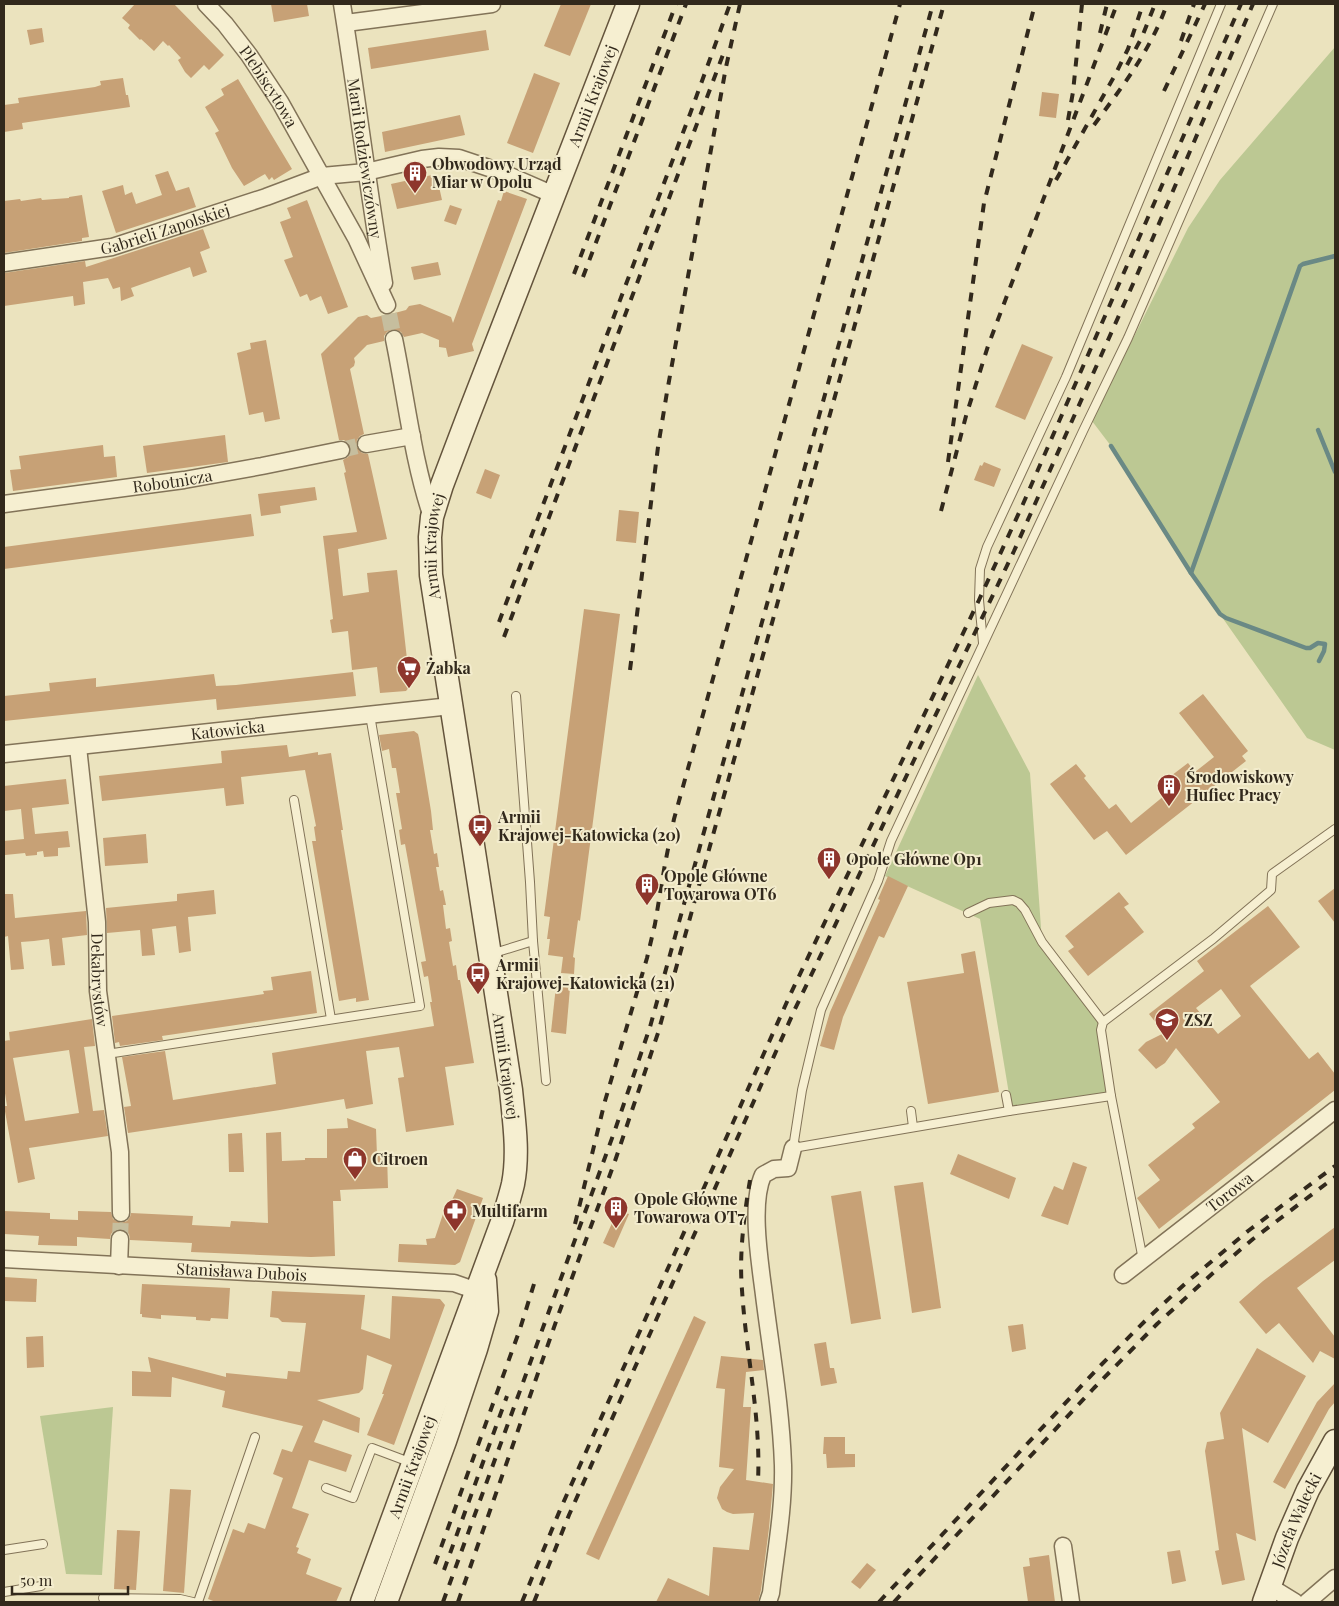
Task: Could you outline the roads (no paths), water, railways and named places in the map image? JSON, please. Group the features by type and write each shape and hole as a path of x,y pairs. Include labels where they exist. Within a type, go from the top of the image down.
{"street":[{"name":"Plebiscytowa","path":"206,4 225,24 249,55 280,102 356,238 388,310"},
{"name":"Marii Rodziewiczówny","path":"342,4 388,310"},
{"path":"346,23 492,4"},
{"name":"Armii Krajowej","path":"362,1602 502,1222 513,1184 516,1161 511,1090 431,575 430,537 432,517 464,427 628,4"},
{"path":"322,176 366,172 422,159 439,157 459,158 501,172 554,195"},
{"name":"Gabrieli Zapolskiej","path":"4,263 112,247 266,197 322,176"},
{"path":"394,339 412,436 426,500 432,517"},
{"path":"366,444 412,436"},
{"name":"Robotnicza","path":"4,504 184,480 341,450"},
{"name":"Katowicka","path":"4,754 451,706"},
{"name":"Dekabrystów","path":"78,747 97,922 98,991 120,1152 121,1213"},
{"name":"Torowa","path":"1124,1275 1335,1110"},
{"path":"768,1602 771,1593 782,1503 782,1464 779,1416 761,1268 758,1214 759,1193 763,1175 774,1169 788,1168 793,1148"},
{"path":"119,1266 120,1239"},
{"name":"Stanisława Dubois","path":"4,1259 454,1283 480,1282"},
{"path":"386,1602 445,1441 476,1349 487,1311 480,1282"},
{"name":"Józefa Walecki","path":"1267,1594 1287,1538 1305,1498 1335,1441"},
{"path":"1063,1546 1071,1602"},
{"path":"1307,1602 1335,1578"},
{"path":"1267,1594 1295,1602"}],"lane":[{"path":"983,644 980,607 980,569 987,547 1066,376 1222,4"},
{"path":"1111,1096 1009,1111 793,1148 802,1090 820,1010 878,881 891,841 1128,338 1273,4"},
{"path":"516,696 533,941 546,1081"},
{"path":"107,1054 420,1006 370,715"},
{"path":"294,800 331,1019"},
{"path":"1143,1260 1111,1096 1101,1030 1103,1022 1213,939 1270,890 1272,874 1335,829"},
{"path":"968,914 989,903 1014,900 1019,903 1025,910 1042,942 1103,1022"},
{"path":"489,954 533,941"},
{"path":"1006,1095 1009,1111"},
{"path":"911,1112 913,1127"},
{"path":"198,1602 255,1437"},
{"path":"326,1488 353,1498 372,1448 414,1463"},
{"path":"4,1550 43,1544"},
{"path":"4,1592 41,1586"},
{"path":"103,1598 180,1599 193,1602"}],"waterway":[{"path":"1191,573 1300,266 1335,256"},
{"path":"1318,430 1335,472"},
{"path":"1111,446 1191,573 1220,614 1226,618 1306,648 1310,648 1318,643 1325,644 1319,661"}],"tunnel":[{"path":"389,314 394,339"},
{"path":"341,450 366,444"},
{"path":"120,1239 121,1213"}],"railway":[{"path":"574,274 676,4"},
{"path":"583,277 686,4"},
{"path":"499,622 730,4"},
{"path":"630,670 658,447 667,392 726,67 740,4"},
{"path":"575,1224 605,1101 647,958 674,819 900,4"},
{"path":"443,1602 615,1130 650,1027 933,4"},
{"path":"458,1602 559,1313 615,1161 658,1033 944,4"},
{"path":"948,462 984,203 1035,4"},
{"path":"1068,120 1073,92 1082,4"},
{"path":"1100,33 1107,4"},
{"path":"941,511 966,416 988,346 1117,4"},
{"path":"1056,180 1128,49 1143,4"},
{"path":"1127,65 1142,37 1155,4"},
{"path":"1094,125 1144,52 1153,37 1167,4"},
{"path":"1181,41 1194,4"},
{"path":"1164,91 1205,4"},
{"path":"522,1602 560,1510 790,995 1023,504 1241,4"},
{"path":"534,1602 569,1515 795,1009 1014,551 1137,275 1253,4"},
{"path":"504,637 724,52"},
{"path":"879,1602 1101,1365 1150,1316 1248,1231 1335,1166"},
{"path":"894,1602 1094,1388 1157,1324 1253,1239 1335,1177"},
{"path":"750,1180 743,1235 741,1276 757,1433 758,1481"},
{"path":"435,1564 520,1329 534,1284"},
{"path":"444,1570 507,1396"}],"place":[{"name":"Obwodowy Urząd Miar w Opolu","path":"415,194"},
{"name":"Żabka","path":"409,689"},
{"name":"Środowiskowy Hufiec Pracy","path":"1169,807"},
{"name":"Armii Krajowej-Katowicka (20)","path":"480,847"},
{"name":"Opole Główne Op1","path":"829,880"},
{"name":"Opole Główne Towarowa OT6","path":"647,906"},
{"name":"Armii Krajowej-Katowicka (21)","path":"478,995"},
{"name":"ZSZ","path":"1167,1041"},
{"name":"Citroen","path":"355,1180"},
{"name":"Opole Główne Towarowa OT7","path":"616,1229"},
{"name":"Multifarm","path":"455,1232"}]}
